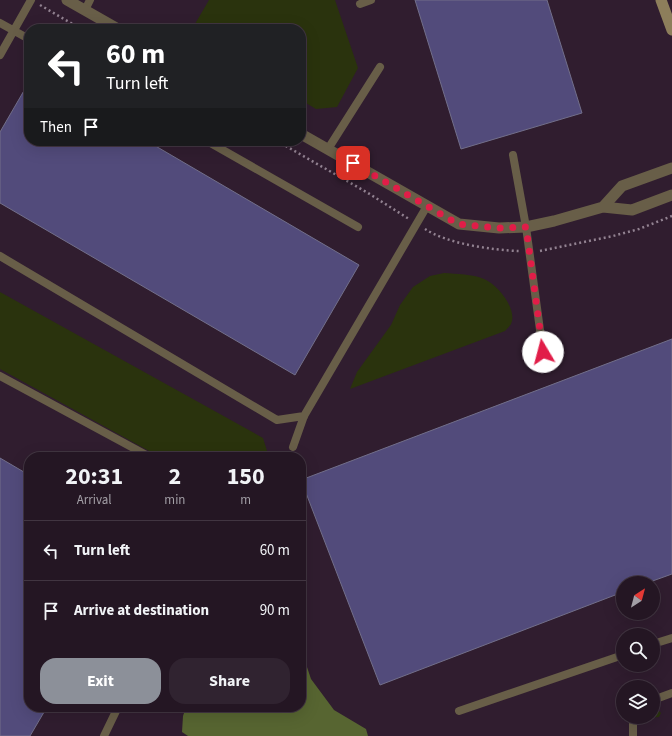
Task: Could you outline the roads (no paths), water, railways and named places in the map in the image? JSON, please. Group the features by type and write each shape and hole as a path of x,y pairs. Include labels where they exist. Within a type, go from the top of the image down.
{"main road":[{"path":"661,0 672,30"}],"street":[{"path":"67,0 109,24"},
{"path":"306,137 458,224 499,228 526,227 554,221 603,207 632,210 672,195"},
{"path":"603,207 622,186 672,168"}],"lane":[{"path":"0,55 31,0"},
{"path":"85,10 90,0"},
{"path":"360,4 371,0"},
{"path":"0,23 24,36"},
{"path":"328,149 380,67"},
{"path":"217,146 358,227"},
{"path":"513,155 526,227 543,352"},
{"path":"293,447 304,416 427,206"},
{"path":"0,256 277,420 304,416"},
{"path":"0,376 141,452"},
{"path":"660,642 672,638"},
{"path":"458,711 616,657"},
{"path":"660,697 672,693"},
{"path":"104,736 116,712"},
{"path":"633,724 633,736"}]}
